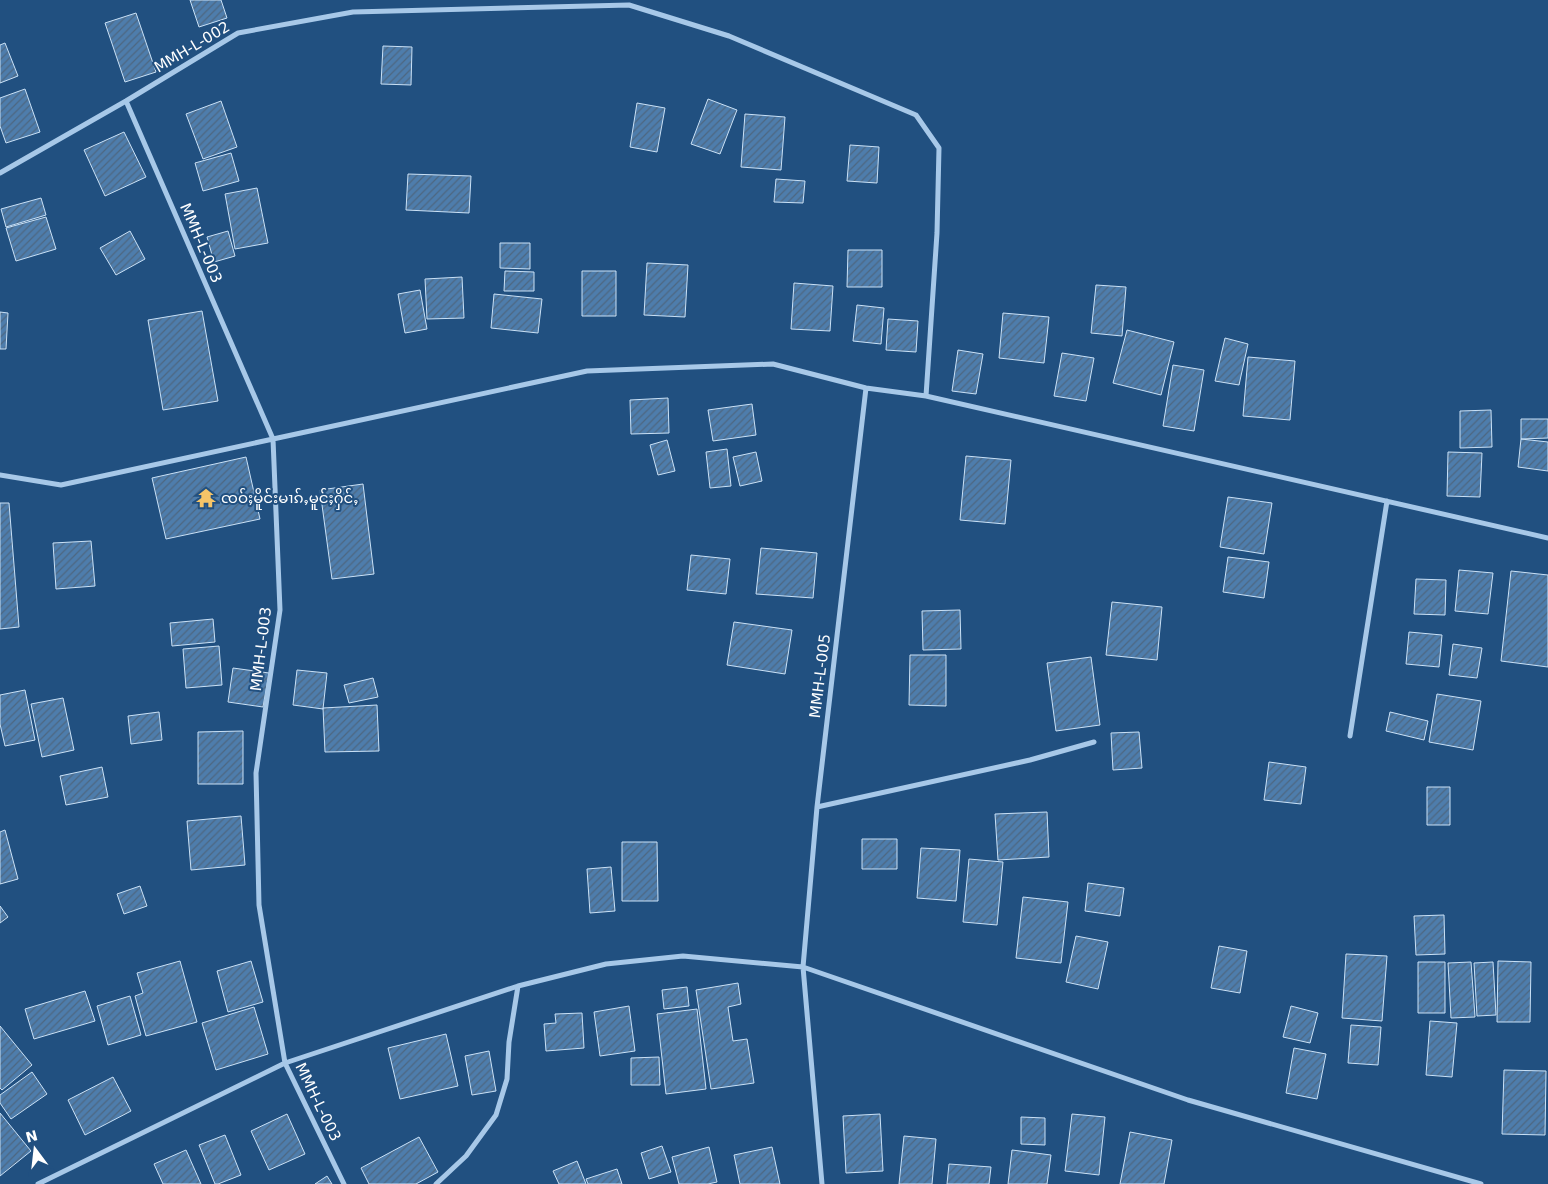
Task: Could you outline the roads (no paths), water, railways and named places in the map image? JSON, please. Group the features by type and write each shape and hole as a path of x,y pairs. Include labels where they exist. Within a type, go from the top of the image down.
{"street":[{"name":"MMH-L-002","path":"0,173 126,101 238,33 354,12 629,5 729,36 916,115 939,148 937,233 926,396"},
{"name":"MMH-L-003","path":"126,101 273,439 280,610 256,773 259,906 285,1063 344,1184"},
{"path":"0,475 61,486 587,371 773,364 866,388 926,396 1548,538"},
{"name":"MMH-L-005","path":"822,1184 803,967 817,807 866,388"},
{"path":"1350,736 1387,501"},
{"path":"817,807 1030,760 1094,742"},
{"path":"38,1184 285,1063 518,986 606,964 683,956 803,967 1188,1100 1481,1184"},
{"path":"436,1184 466,1156 496,1115 507,1079 509,1042 518,986"}],"place":[{"name":"ၸဝ်ႈမိူင်းမၢၵ်ႇမူင်ႈႁိင်ႇ","path":"206,498"}]}
